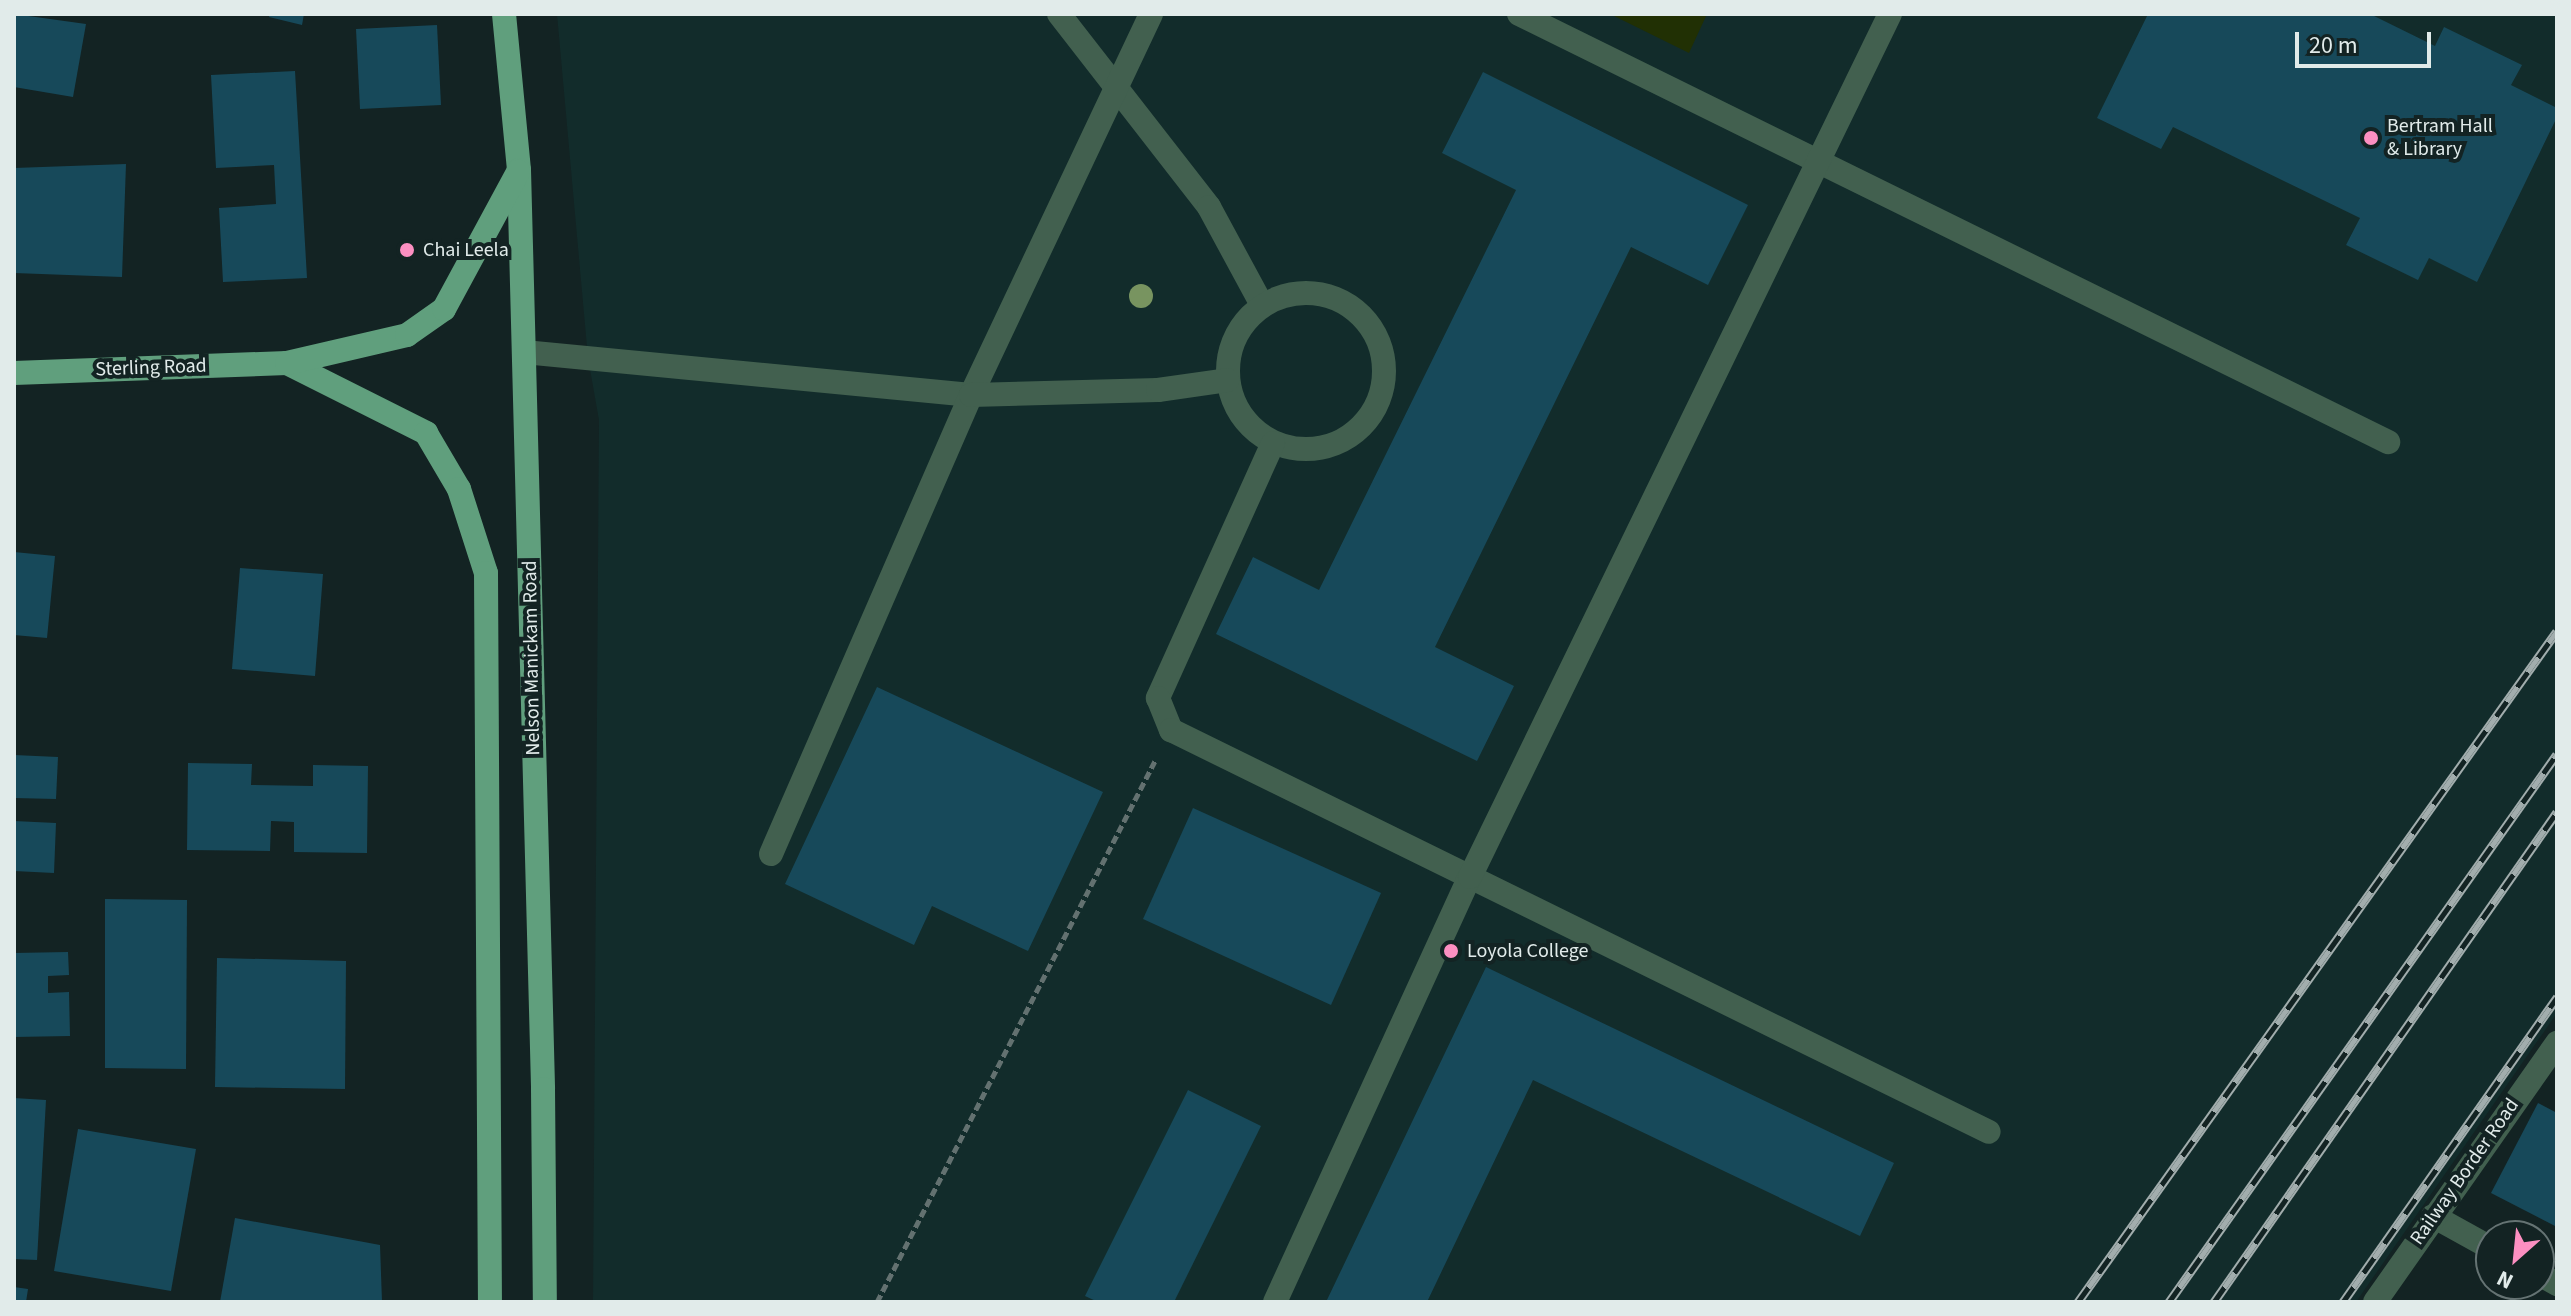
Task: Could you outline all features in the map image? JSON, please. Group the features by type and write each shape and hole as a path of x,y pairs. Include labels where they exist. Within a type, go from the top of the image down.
{"main road":[{"name":"Nelson Manickam Road","path":"504,14 519,170 543,1089 545,1302"},
{"name":"Sterling Road","path":"14,373 287,363 407,335 444,309 519,170"},
{"path":"287,363 426,433 459,489 486,573 490,1302"}],"street":[{"path":"1059,14 1209,207 1262,305"},
{"path":"771,854 971,395 1151,14"},
{"path":"1519,14 2388,442"},
{"path":"1275,1302 1470,877 1890,14"},
{"path":"1309,293 1335,298 1356,311 1373,330 1384,365 1379,402 1366,423 1346,439 1310,449 1273,443 1251,428 1235,406 1227,380 1229,351 1242,325 1262,305 1285,295 1309,293"},
{"path":"524,352 971,395 1158,390 1227,380"},
{"path":"1273,443 1158,698 1171,730 1989,1132"},
{"name":"Railway Border Road","path":"2375,1302 2557,1043"},
{"path":"2433,1216 2475,1239"}],"path":[{"path":"877,1302 1171,730"}],"shaded area":[{"name":"Loyola College","path":"557,14 2557,14 2557,1013 2356,1302 593,1302 599,420 588,358"}],"green space":[{"path":"1610,14 1707,14 1689,53"}],"building":[{"path":"14,14 86,24 73,97 14,87"},
{"path":"270,14 304,14 302,25 269,17"},
{"name":"Bertram Hall & Library","path":"2148,14 2370,14 2435,46 2444,27 2522,65 2511,85 2557,108 2557,117 2477,282 2429,258 2418,280 2346,245 2360,218 2173,127 2161,149 2097,118"},
{"path":"437,25 441,105 360,109 356,29"},
{"path":"295,71 307,278 223,282 219,208 276,204 274,165 216,168 211,75"},
{"path":"1483,72 1748,205 1708,285 1631,247 1435,647 1514,686 1477,761 1216,634 1253,557 1319,590 1516,190 1442,153"},
{"path":"126,164 122,277 14,273 14,168"},
{"path":"14,552 55,556 47,638 14,635"},
{"path":"240,568 323,574 315,676 232,669"},
{"path":"877,687 1103,792 1028,951 932,906 914,945 785,884"},
{"path":"14,755 58,757 56,799 14,798"},
{"path":"188,763 252,764 251,785 313,786 313,765 368,766 367,853 294,852 294,822 271,821 270,851 187,850"},
{"path":"1193,808 1381,893 1331,1005 1143,919"},
{"path":"14,821 56,823 54,873 14,871"},
{"path":"105,899 187,900 186,1069 105,1068"},
{"path":"68,952 69,975 48,976 48,993 69,992 70,1036 14,1037 14,953"},
{"path":"217,958 346,961 345,1089 215,1087"},
{"path":"1486,967 1894,1163 1860,1236 1533,1080 1427,1302 1326,1302"},
{"path":"1188,1090 1261,1126 1174,1302 1098,1302 1085,1296"},
{"path":"14,1098 46,1100 37,1260 14,1259"},
{"path":"2538,1103 2557,1113 2557,1227 2555,1220 2543,1220 2491,1193"},
{"path":"78,1129 196,1149 171,1291 54,1271"},
{"path":"235,1218 380,1245 382,1302 220,1302"},
{"path":"14,1287 28,1289 26,1302 14,1302"}],"railway":[{"path":"2078,1302 2557,631"},
{"path":"2169,1302 2557,754"},
{"path":"2214,1302 2557,812"},
{"path":"2343,1302 2557,997"}],"place":[{"name":"Bertram Hall & Library","path":"2371,138"},
{"name":"Chai Leela","path":"407,250"},
{"name":"Loyola College","path":"1451,951"}]}
